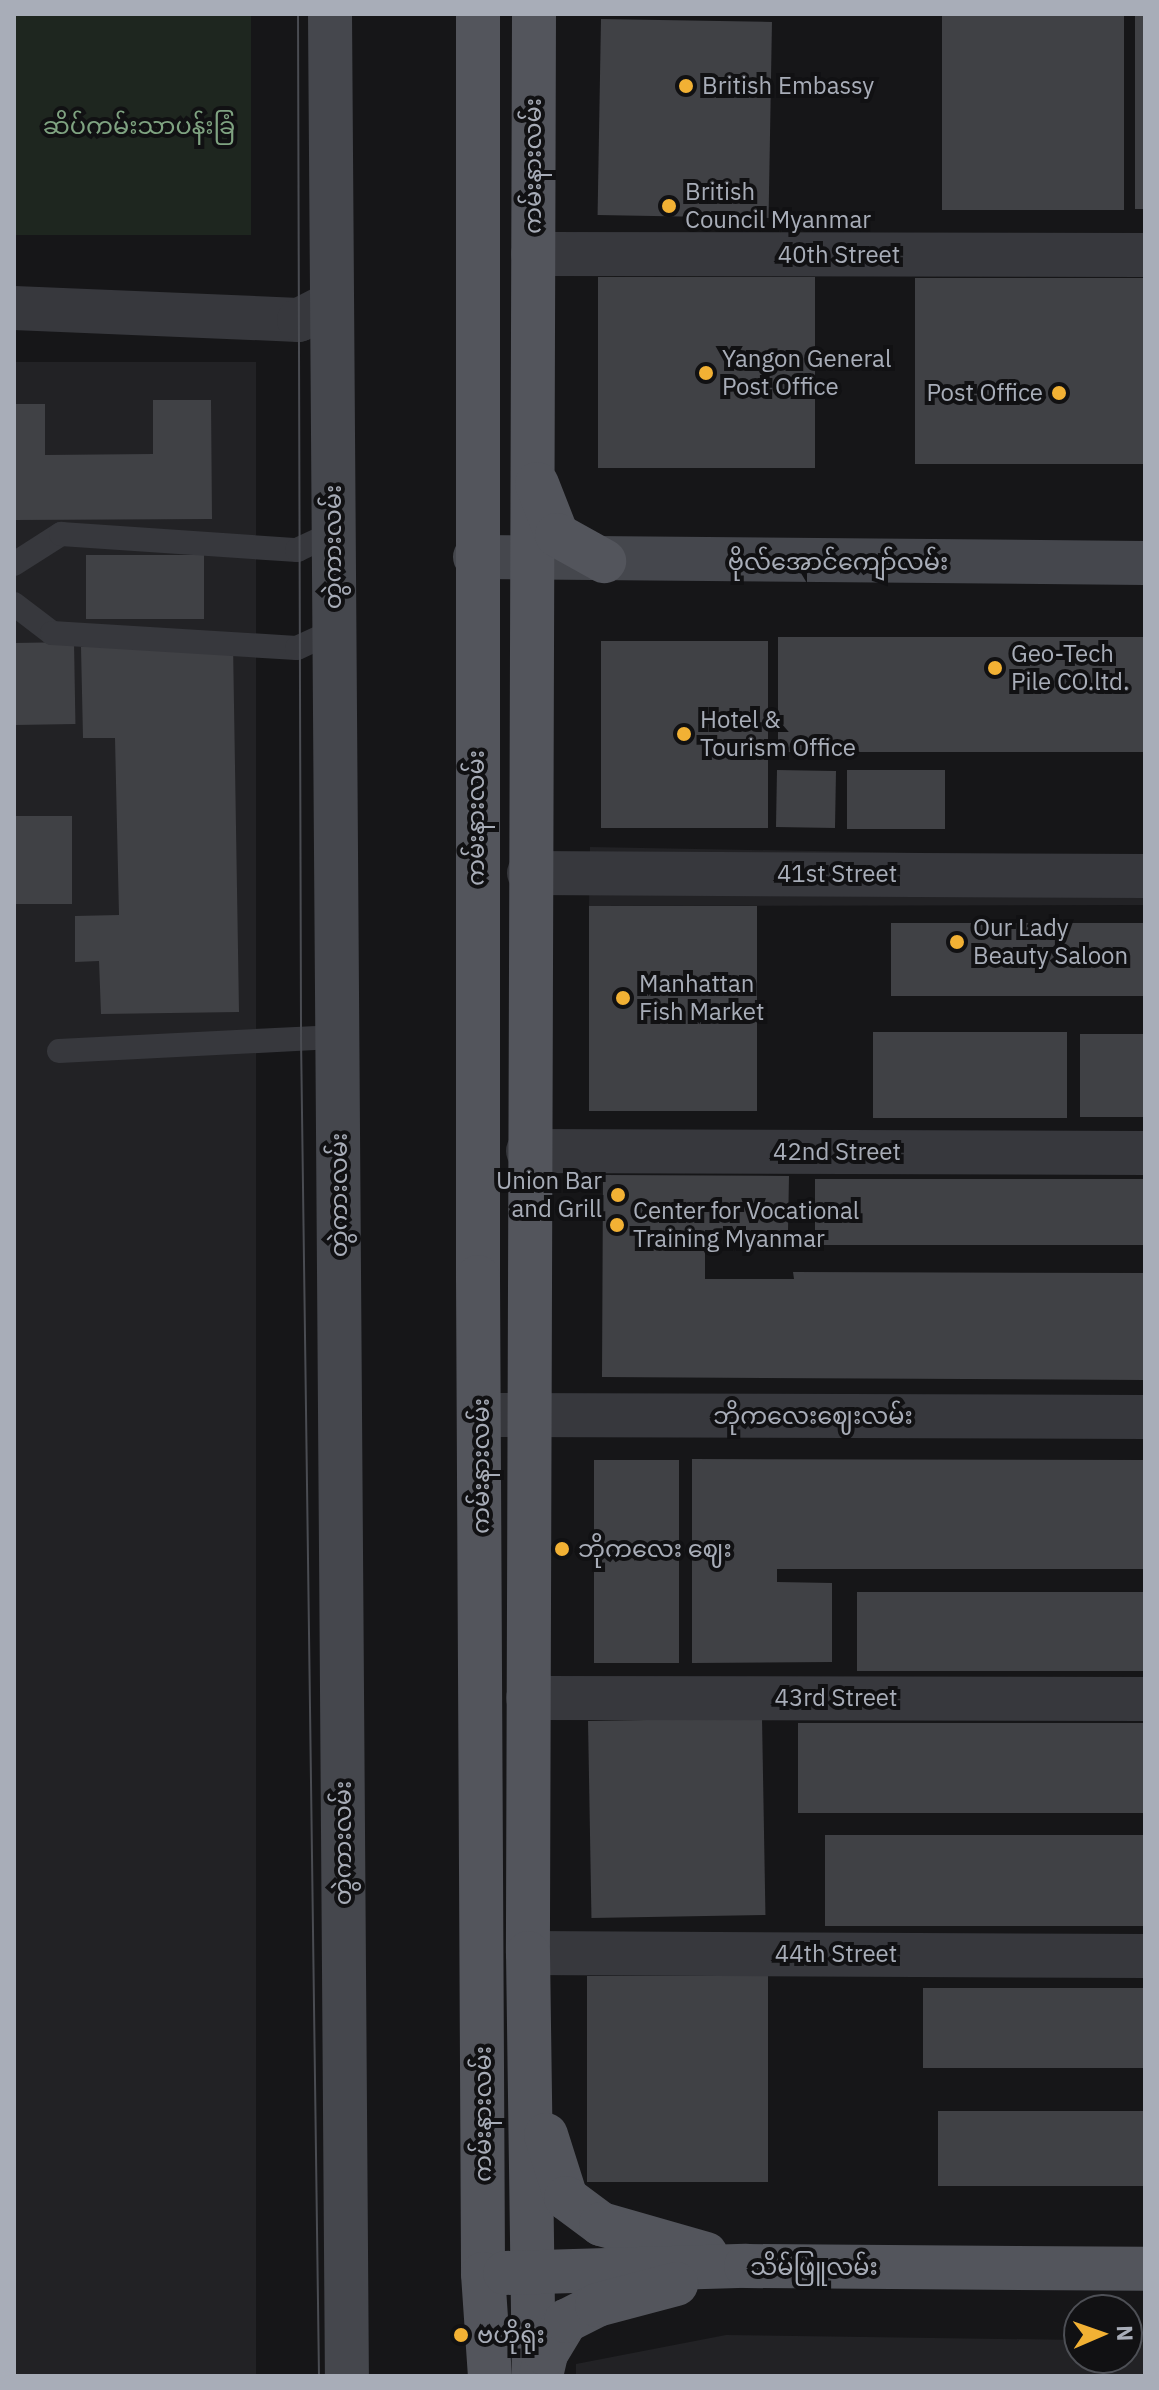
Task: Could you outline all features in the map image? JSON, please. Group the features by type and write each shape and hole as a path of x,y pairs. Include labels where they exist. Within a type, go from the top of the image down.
{"main road":[{"name":"တွဲကားလမ်း","path":"330,14 347,2376"},
{"name":"ကမ်းနားလမ်း","path":"478,14 475,557 483,2274 490,2376"},
{"name":"ကမ်းနားလမ်း","path":"534,14 528,1151 528,2013 534,2376"},
{"path":"532,469 557,535 604,561"},
{"path":"475,557 531,557"},
{"name":"ဗိုလ်အောင်ကျော်လမ်း","path":"531,557 604,561 1145,563"},
{"path":"531,643 557,586 604,561"},
{"path":"528,2013 548,2154 566,2198 601,2224 746,2266"},
{"path":"541,2376 546,2354 566,2321 597,2305 746,2266"},
{"name":"သိမ်ဖြူလမ်း","path":"483,2274 746,2266 1145,2269"}],"street":[{"name":"40th Street","path":"533,254 1145,255"},
{"path":"14,308 299,320 332,303"},
{"name":"41st Street","path":"529,873 1145,876"},
{"name":"42nd Street","path":"528,1151 1145,1153"},
{"name":"ဘိုကလေးဈေးလမ်း","path":"481,1415 1145,1417"},
{"name":"43rd Street","path":"528,1698 1145,1699"},
{"name":"44th Street","path":"528,1953 1145,1956"}],"lane":[{"path":"14,564 61,534 297,550 332,534"},
{"path":"14,604 52,633 297,648 333,631"},
{"path":"59,1051 338,1037"}],"shaded area":[{"path":"14,362 256,362 256,2376 14,2376"},
{"path":"590,847 1145,857 1145,905 589,906"},
{"path":"726,2335 1063,2340 1063,2374 1143,2374 1145,2341 1145,2376 576,2376 576,2364"}],"green space":[{"name":"ဆိပ်ကမ်းသာပန်းခြံ","path":"14,14 251,14 251,235 14,235"}],"building":[{"path":"942,14 1124,14 1124,210 942,210"},
{"path":"1135,14 1145,14 1145,209 1135,209"},
{"name":"British Embassy","path":"601,19 772,22 769,218 598,215"},
{"name":"Yangon General Post Office","path":"598,277 815,277 815,468 598,468"},
{"path":"915,278 1145,278 1145,464 915,464"},
{"path":"153,400 211,400 212,519 14,520 14,404 45,404 45,455 153,454"},
{"path":"86,555 204,555 204,619 86,619"},
{"path":"778,637 1145,637 1145,752 778,752"},
{"name":"Hotel & Tourism Office","path":"601,641 768,641 768,828 601,828"},
{"path":"74,642 75,724 15,725 14,643"},
{"path":"233,644 239,1012 101,1014 99,961 75,962 75,916 119,915 115,738 83,738 81,647"},
{"path":"777,770 836,771 835,828 776,827"},
{"path":"847,770 945,770 945,829 847,829"},
{"path":"14,816 72,816 72,904 14,904"},
{"path":"589,906 757,906 757,1111 589,1111"},
{"path":"891,923 1145,923 1145,996 891,996"},
{"path":"873,1032 1067,1032 1067,1118 873,1118"},
{"path":"1080,1034 1145,1034 1145,1117 1080,1117"},
{"path":"603,1175 789,1176 788,1231 705,1230 705,1279 794,1279 793,1272 1145,1273 1145,1380 602,1377"},
{"path":"815,1179 1145,1179 1145,1245 815,1245"},
{"path":"692,1459 1145,1460 1145,1569 777,1569 777,1582 832,1583 832,1662 692,1663"},
{"path":"594,1460 679,1460 679,1663 594,1663"},
{"path":"857,1592 1145,1592 1145,1671 857,1671"},
{"path":"762,1718 765,1915 591,1918 588,1721"},
{"path":"798,1723 1145,1723 1145,1813 798,1813"},
{"path":"825,1835 1145,1835 1145,1926 825,1926"},
{"path":"587,1976 768,1976 768,2182 587,2182"},
{"path":"923,1988 1145,1988 1145,2068 923,2068"},
{"path":"938,2111 1145,2111 1145,2186 938,2186"}],"tram line":[{"path":"298,14 301,1038 319,2376"}],"place":[{"name":"British Embassy","path":"686,86"},
{"name":"British Council Myanmar","path":"669,206"},
{"name":"Yangon General Post Office","path":"706,373"},
{"name":"Post Office","path":"1059,393"},
{"name":"Geo-Tech Pile CO.ltd.","path":"995,668"},
{"name":"Hotel & Tourism Office","path":"684,734"},
{"name":"Our Lady Beauty Saloon","path":"957,942"},
{"name":"Manhattan Fish Market","path":"623,998"},
{"name":"Union Bar and Grill","path":"618,1195"},
{"name":"Center for Vocational Training Myanmar","path":"617,1225"},
{"name":"ဘိုကလေး ဈေး","path":"562,1549"},
{"name":"ဗဟိုရုံး","path":"461,2335"}]}
